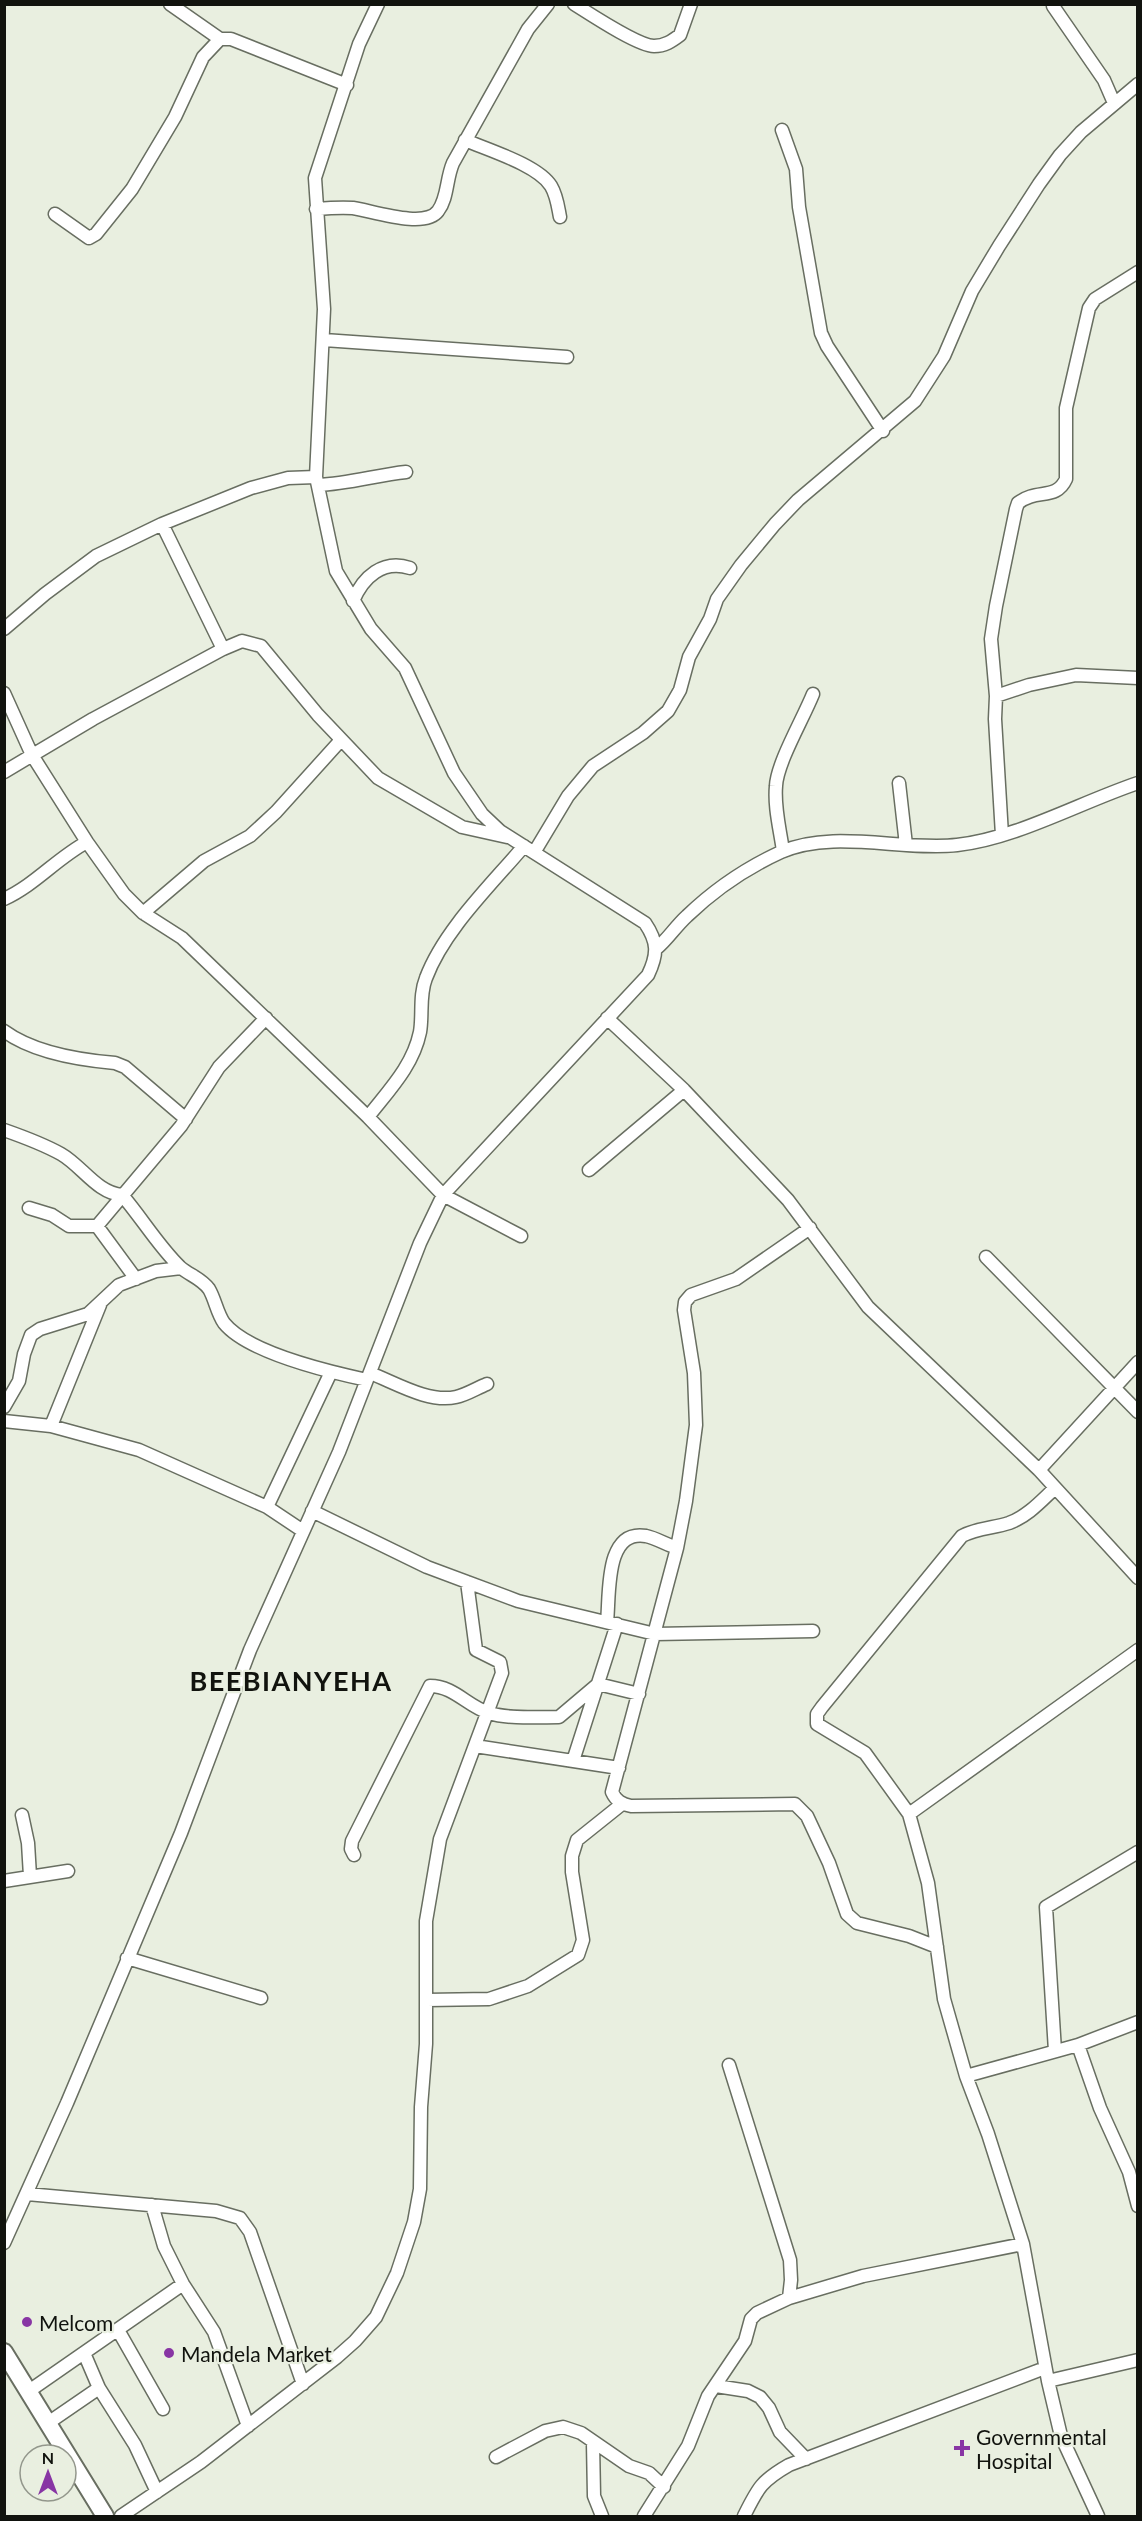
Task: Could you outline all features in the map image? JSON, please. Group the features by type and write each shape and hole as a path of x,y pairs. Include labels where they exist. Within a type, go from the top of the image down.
{"street":[{"path":"170,4 220,39 231,39 347,85"},
{"path":"4,2243 181,1833 250,1650 369,1377 420,1243 443,1195 648,975 654,964 656,949 654,936 645,923 490,823 461,784 405,668 371,629 336,571 317,481 324,340 322,253 316,209 315,178 359,44 378,4"},
{"path":"316,209 350,208 384,213 409,220 426,219 437,214 444,199 448,173 528,29 548,4"},
{"path":"574,4 636,40 653,46 666,44 680,35 691,4"},
{"path":"1053,6 1104,80 1114,103"},
{"path":"55,214 81,235 89,238 96,234 132,189 175,117 202,57 220,39"},
{"path":"368,1117 404,1072 415,1052 420,1030 425,979 449,936 592,766 642,733 668,711 680,690 690,653 710,619 717,599 768,532 798,500 883,431 915,401 944,356 959,317 999,246 1060,155 1081,132 1137,84"},
{"path":"782,130 796,169 799,207 821,333 827,346 883,431"},
{"path":"465,141 526,166 541,176 551,184 557,199 560,217"},
{"path":"1002,835 991,639 1018,503 1031,495 1057,492 1062,487 1066,479 1066,408 1089,308 1095,299 1106,290 1137,272"},
{"path":"324,340 567,357"},
{"path":"4,630 45,594 96,556 162,524 251,488 288,478 344,484 385,474 406,472"},
{"path":"162,524 223,649"},
{"path":"354,600 364,580 374,573 400,564 410,568"},
{"path":"4,772 93,719 242,641 261,646 318,715 378,778 462,827 524,845"},
{"path":"996,696 1029,685 1076,675 1137,678"},
{"path":"4,693 32,755 114,882 143,913 182,938 368,1117 443,1195 521,1236"},
{"path":"783,851 775,807 776,783 782,762 813,694"},
{"path":"143,913 204,861 250,836 276,812 341,740"},
{"path":"899,783 906,845"},
{"path":"656,949 667,940 680,922 715,892 747,870 783,851 813,843 955,846 986,841 1137,783"},
{"path":"4,899 20,892 69,852 87,842"},
{"path":"97,1226 146,1170 186,1119 219,1067 266,1018"},
{"path":"608,1018 684,1090 788,1200 868,1307 1039,1470 1137,1578"},
{"path":"4,1031 16,1040 48,1051 115,1063 125,1067 186,1119"},
{"path":"589,1170 684,1090"},
{"path":"4,1130 63,1155 103,1188 113,1194 122,1195 181,1268 195,1276 208,1289 223,1322 237,1335 276,1354 331,1372 369,1377 425,1395 441,1398 458,1397 487,1384"},
{"path":"29,1208 52,1215 69,1226 97,1226"},
{"path":"97,1226 136,1279"},
{"path":"810,1228 736,1279 691,1294 685,1302 684,1310 694,1373 696,1425 686,1501 677,1548 612,1792 622,1804 631,1806 773,1802 795,1804 807,1816 829,1863 847,1914 857,1923 909,1936 937,1947"},
{"path":"986,1257 1137,1412"},
{"path":"4,1407 19,1381 24,1354 32,1335 40,1329 88,1314 119,1285 156,1271 181,1268"},
{"path":"51,1426 102,1300"},
{"path":"1039,1470 1137,1362"},
{"path":"267,1507 331,1372"},
{"path":"4,1421 51,1426 139,1450 267,1507 303,1531"},
{"path":"1055,1488 1025,1515 1008,1523 962,1536 818,1714 817,1724 865,1754 909,1814 928,1883 944,1999 966,2076 988,2134 1023,2244 1045,2368 1061,2436 1098,2517"},
{"path":"312,1511 427,1567 518,1601 655,1634 813,1631"},
{"path":"573,1761 598,1684 612,1623 613,1556 619,1544 631,1538 645,1536 677,1548"},
{"path":"121,2517 248,2426 355,2341 376,2317 397,2273 414,2222 420,2189 421,2107 427,2000 426,1921 441,1839 488,1713 502,1666 500,1662 476,1650 467,1582"},
{"path":"909,1814 1137,1650"},
{"path":"354,1855 351,1849 352,1841 429,1686 442,1686 488,1713 559,1717 598,1684"},
{"path":"598,1684 639,1694"},
{"path":"475,1746 619,1768"},
{"path":"427,2000 489,1999 528,1986 578,1955 583,1940 572,1872 572,1856 577,1840 622,1804"},
{"path":"22,1815 28,1843 30,1876"},
{"path":"1055,2051 1046,1907 1137,1852"},
{"path":"4,1881 68,1870"},
{"path":"127,1958 261,1998"},
{"path":"966,2076 1078,2045 1137,2022"},
{"path":"1078,2045 1100,2108 1129,2172 1137,2206"},
{"path":"729,2065 790,2260 789,2298"},
{"path":"27,2193 216,2211 245,2221 303,2384"},
{"path":"152,2205 164,2246 183,2284 214,2332 248,2426"},
{"path":"644,2517 688,2446 708,2396 745,2341 751,2319 757,2313 789,2298 863,2276 1023,2244"},
{"path":"29,2391 183,2284"},
{"path":"118,2330 163,2409"},
{"path":"4,2352 105,2517"},
{"path":"84,2353 99,2388 135,2445 157,2492"},
{"path":"1048,2381 1137,2360"},
{"path":"744,2517 755,2494 768,2477 806,2459 1045,2368"},
{"path":"716,2386 748,2391 760,2397 769,2408 780,2432 806,2459"},
{"path":"48,2423 99,2388"},
{"path":"496,2457 544,2431 564,2427 581,2433 629,2466 649,2473 664,2487"},
{"path":"593,2443 594,2496 602,2517"}],"place":[{"name":"Melcom","path":"27,2322"},
{"name":"Mandela Market","path":"169,2353"},
{"name":"Governmental Hospital","path":"962,2448"}],"district":[{"name":"BEEBIANYEHA","path":"291,1680"}]}
